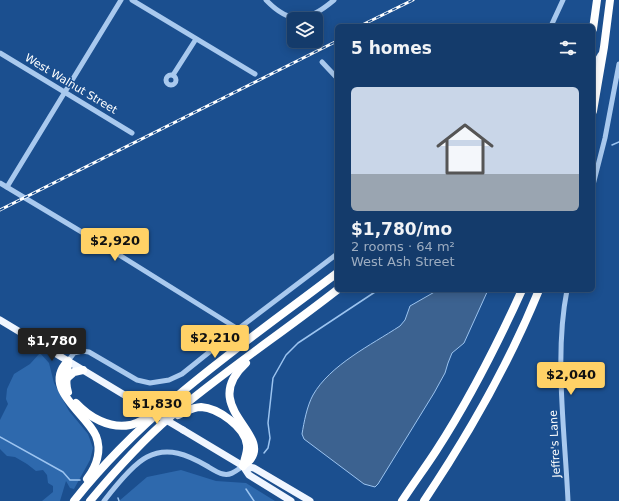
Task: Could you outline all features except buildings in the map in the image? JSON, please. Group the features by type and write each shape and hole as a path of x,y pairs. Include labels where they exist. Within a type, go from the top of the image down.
{"highway":[{"path":"594,24 597,0"},
{"path":"595,99 610,0"},
{"path":"74,501 131,437 155,415 196,380 335,275"},
{"path":"90,501 123,463 169,418 335,292"},
{"path":"402,501 436,451 472,390 492,353 521,292"},
{"path":"424,501 466,436 490,394 516,342 538,292"},
{"path":"242,466 250,460 253,453 253,443 231,407 229,395 235,375 259,349"},
{"path":"68,361 68,370 65,383 68,392 76,403 86,412 103,422 128,426 155,415"},
{"path":"68,361 60,371 61,387 66,397 93,431 98,446 96,463 81,492"},
{"path":"66,379 74,372 83,370"},
{"path":"169,418 198,408 212,409 222,414 236,426 246,442 246,451 242,466"}],"main road":[{"path":"591,24 595,14"},
{"path":"595,66 602,55 604,47"},
{"path":"0,320 242,466 249,475 291,501"},
{"path":"242,466 254,468 310,501"}],"street":[{"path":"7,187 121,0"},
{"path":"132,0 255,74"},
{"path":"266,0 284,15 287,16"},
{"path":"319,12 334,0"},
{"path":"552,24 563,0"},
{"path":"173,75 196,39"},
{"name":"West Walnut Street","path":"0,53 132,133"},
{"path":"322,62 335,76"},
{"path":"595,177 605,138 619,64"},
{"path":"0,183 96,240 238,329"},
{"path":"68,361 74,353 85,351 136,380 150,383 164,382 182,374 238,329 335,256"},
{"name":"Jeffre's Lane","path":"567,292 564,307 561,355 568,501"},
{"path":"104,501 137,464 146,457 156,453 172,452 183,454 224,474 235,472 242,466"}],"shaded area":[{"path":"434,292 487,292 464,343 452,353 445,373 434,393 375,487 364,484 304,439 302,434 309,404 320,384 352,356 400,326 405,320 410,306"},
{"path":"40,353 49,363 54,383 69,411 88,434 93,448 90,460 74,489 70,488 66,481 60,501 42,501 53,492 53,486 48,483 47,475 43,470 36,471 15,457 7,456 0,449 0,420 8,404 6,399 7,389 14,374 30,364"},
{"path":"181,470 216,481 246,483 275,501 119,501 147,477"}],"waterway":[{"path":"612,145 619,142"},
{"path":"264,453 268,448 270,438 268,423 273,378 286,355 298,343 375,292"},
{"path":"0,437 63,472 70,480 80,480"},
{"path":"246,489 254,501"}],"railway":[{"path":"364,24 413,0"},
{"path":"0,210 335,42"}]}
